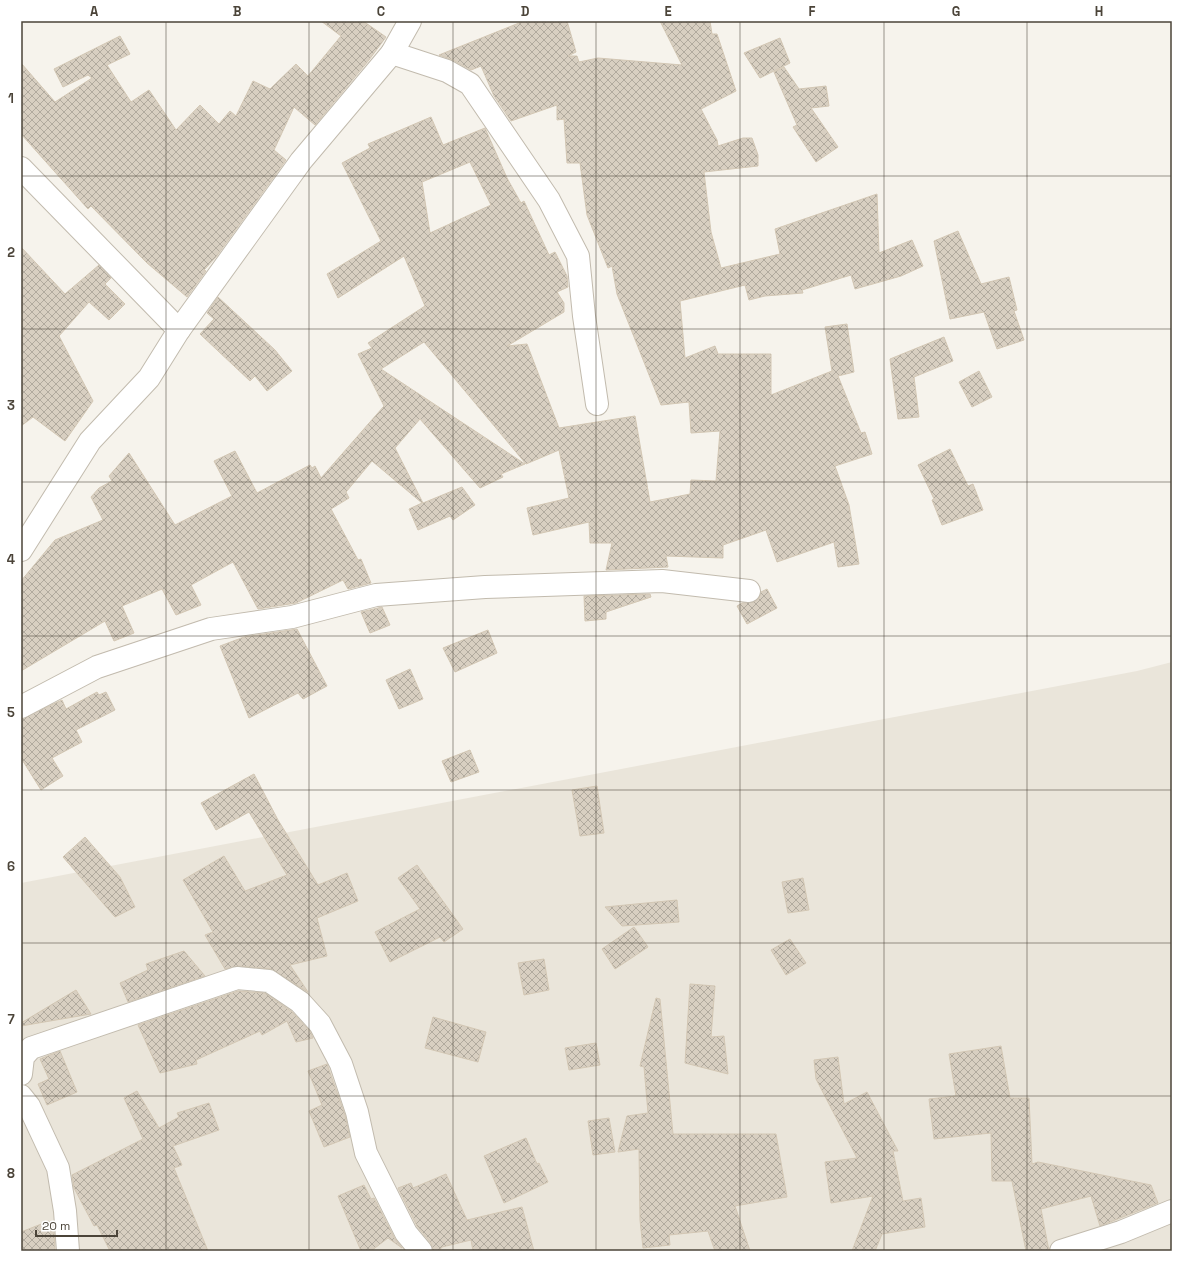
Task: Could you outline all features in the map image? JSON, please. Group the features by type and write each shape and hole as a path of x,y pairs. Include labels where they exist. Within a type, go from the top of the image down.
{"street":[{"path":"21,550 90,441 149,378 179,330 301,161 392,53 410,21"},
{"path":"392,53 447,71 470,84 548,200 578,256 584,316 596,404"},
{"path":"21,168 179,330"},
{"path":"21,707 97,667 211,629 292,617 376,595 484,587 662,581 749,591"},
{"path":"21,1074 23,1057 31,1048 237,978 269,981 300,1002 320,1024 341,1064 358,1112 366,1153 406,1233 421,1251"},
{"path":"21,1096 29,1106 58,1168 65,1211 68,1251"},
{"path":"1061,1251 1121,1232 1172,1211"}],"shaded area":[{"path":"1172,662 1172,1251 21,1251 21,883 1137,671"}],"building":[{"path":"321,21 363,21 386,37 369,60 315,125 294,107 274,150 286,160 216,257 204,270 206,271 187,297 147,263 91,206 88,209 21,134 21,63 55,102 92,78 88,75 63,87 54,69 120,36 130,54 107,65 131,102 149,90 176,130 200,105 219,124 230,111 236,116 253,81 270,89 296,64 308,76 341,36"},
{"path":"524,21 567,21 576,52 568,56 577,56 579,62 598,58 682,65 660,21 710,21 712,34 717,34 736,91 701,109 717,140 718,146 743,138 752,138 758,155 758,166 704,172 711,232 721,268 780,254 775,229 877,194 879,253 912,240 923,266 901,276 855,289 851,275 802,290 803,293 765,296 749,300 745,285 680,301 685,358 715,346 718,354 771,354 771,395 832,371 825,327 847,324 854,372 838,376 861,433 865,432 872,454 835,466 849,505 859,564 838,567 834,542 777,562 766,530 723,545 723,558 666,556 668,567 606,570 612,543 590,543 589,522 533,535 527,508 569,498 559,450 526,464 424,342 381,369 525,464 501,474 503,477 480,488 420,419 395,448 423,503 462,487 475,505 453,520 450,516 418,530 409,509 422,503 372,461 346,492 349,498 331,509 358,560 361,559 371,583 348,589 343,580 296,603 258,609 233,562 191,585 201,605 176,615 162,589 122,606 134,633 114,641 105,621 21,671 21,581 55,540 103,520 91,497 99,488 112,481 109,476 129,453 175,525 232,496 214,461 235,451 257,493 310,465 312,468 315,466 321,478 384,406 358,354 372,348 368,343 425,306 404,256 338,298 327,274 381,241 342,163 370,148 368,144 431,117 443,145 485,128 507,178 521,203 524,201 549,255 555,252 567,276 568,287 557,292 564,303 564,312 507,346 527,344 559,428 635,416 650,502 690,494 691,480 716,481 720,431 691,433 689,402 661,405 617,294 612,266 608,268 587,215 580,163 567,163 564,119 557,120 557,105 511,121 494,96 481,66 471,70 453,60 439,55","holes":["470,162 491,205 430,233 422,182"]},
{"path":"780,38 790,63 760,78 744,53"},
{"path":"784,67 799,89 826,86 829,106 811,108 838,147 816,162 793,127 797,125 774,72"},
{"path":"958,231 981,284 1009,277 1017,310 1014,311 1024,340 997,349 984,312 950,319 934,241"},
{"path":"21,247 65,294 99,265 111,278 105,284 125,304 109,320 89,302 59,336 93,401 65,441 33,417 21,426"},
{"path":"218,297 275,350 292,371 267,391 255,376 250,381 200,334 214,319 207,313"},
{"path":"944,337 953,361 914,377 919,417 898,419 890,359"},
{"path":"979,371 992,397 972,407 959,382"},
{"path":"950,449 968,486 973,484 983,510 942,525 932,500 934,499 918,465"},
{"path":"767,589 777,608 747,624 737,606 742,603 754,602 759,598 761,592"},
{"path":"650,594 651,597 606,612 606,619 585,621 584,596"},
{"path":"382,607 390,625 370,633 361,612"},
{"path":"297,629 327,686 303,699 298,693 249,718 220,646 244,637"},
{"path":"488,630 497,653 455,672 443,648"},
{"path":"410,669 423,699 399,709 386,680"},
{"path":"97,692 99,695 106,692 115,710 76,730 82,742 52,758 63,776 41,790 21,758 21,719 62,700 66,709"},
{"path":"470,750 479,772 451,782 442,761"},
{"path":"254,774 278,820 318,885 347,873 358,901 317,918 327,956 290,965 308,992 271,969 238,966 225,969 205,935 213,932 183,880 224,856 245,891 287,875 249,812 216,830 201,803"},
{"path":"597,786 604,833 580,836 572,790"},
{"path":"85,837 120,877 135,907 115,917 63,857"},
{"path":"417,865 463,929 444,942 440,937 390,962 375,932 420,909 398,878"},
{"path":"803,878 809,910 788,913 782,882"},
{"path":"677,900 679,922 622,926 605,907"},
{"path":"634,927 648,947 615,969 602,949"},
{"path":"790,939 806,963 786,975 771,950"},
{"path":"184,951 205,976 128,1002 120,983 148,970 146,964"},
{"path":"544,959 549,990 524,995 518,963"},
{"path":"690,984 715,986 711,1037 724,1036 728,1074 685,1063"},
{"path":"76,990 91,1014 21,1026 21,1023"},
{"path":"238,991 265,993 292,1012 310,1031 313,1038 296,1042 287,1021 262,1035 260,1031 196,1060 197,1064 160,1073 138,1025"},
{"path":"656,998 660,999 673,1134 776,1134 787,1197 735,1206 750,1251 715,1251 708,1231 669,1235 670,1245 643,1248 640,1220 639,1149 618,1152 627,1116 648,1113 644,1067 640,1066"},
{"path":"433,1017 486,1032 478,1062 425,1048"},
{"path":"596,1043 600,1065 569,1070 565,1048"},
{"path":"1001,1046 1010,1098 1029,1098 1032,1164 1038,1162 1151,1185 1158,1203 1100,1226 1091,1196 1041,1209 1049,1251 1026,1251 1012,1181 992,1181 991,1133 934,1139 929,1099 956,1096 949,1054"},
{"path":"60,1051 77,1092 47,1105 38,1084 49,1079 40,1059"},
{"path":"838,1057 844,1104 867,1092 898,1151 893,1151 903,1201 921,1198 925,1227 882,1234 875,1251 852,1251 873,1196 831,1203 825,1162 857,1158 816,1079 814,1060"},
{"path":"327,1064 345,1115 350,1137 324,1147 309,1111 322,1105 308,1071"},
{"path":"137,1091 159,1128 179,1117 177,1113 209,1103 219,1130 173,1146 182,1165 174,1168 208,1251 110,1251 97,1225 94,1226 74,1188 72,1175 143,1139 124,1098"},
{"path":"609,1118 615,1152 593,1155 588,1121"},
{"path":"526,1138 537,1164 539,1163 548,1182 504,1203 484,1156"},
{"path":"446,1174 467,1220 522,1207 534,1251 473,1251 471,1240 442,1247 439,1251 433,1251 431,1243 417,1226 398,1188 411,1183 413,1188"},
{"path":"364,1185 371,1199 374,1198 395,1239 402,1248 388,1238 371,1251 361,1251 338,1196"},
{"path":"49,1221 54,1232 55,1251 21,1251 21,1232"}]}
